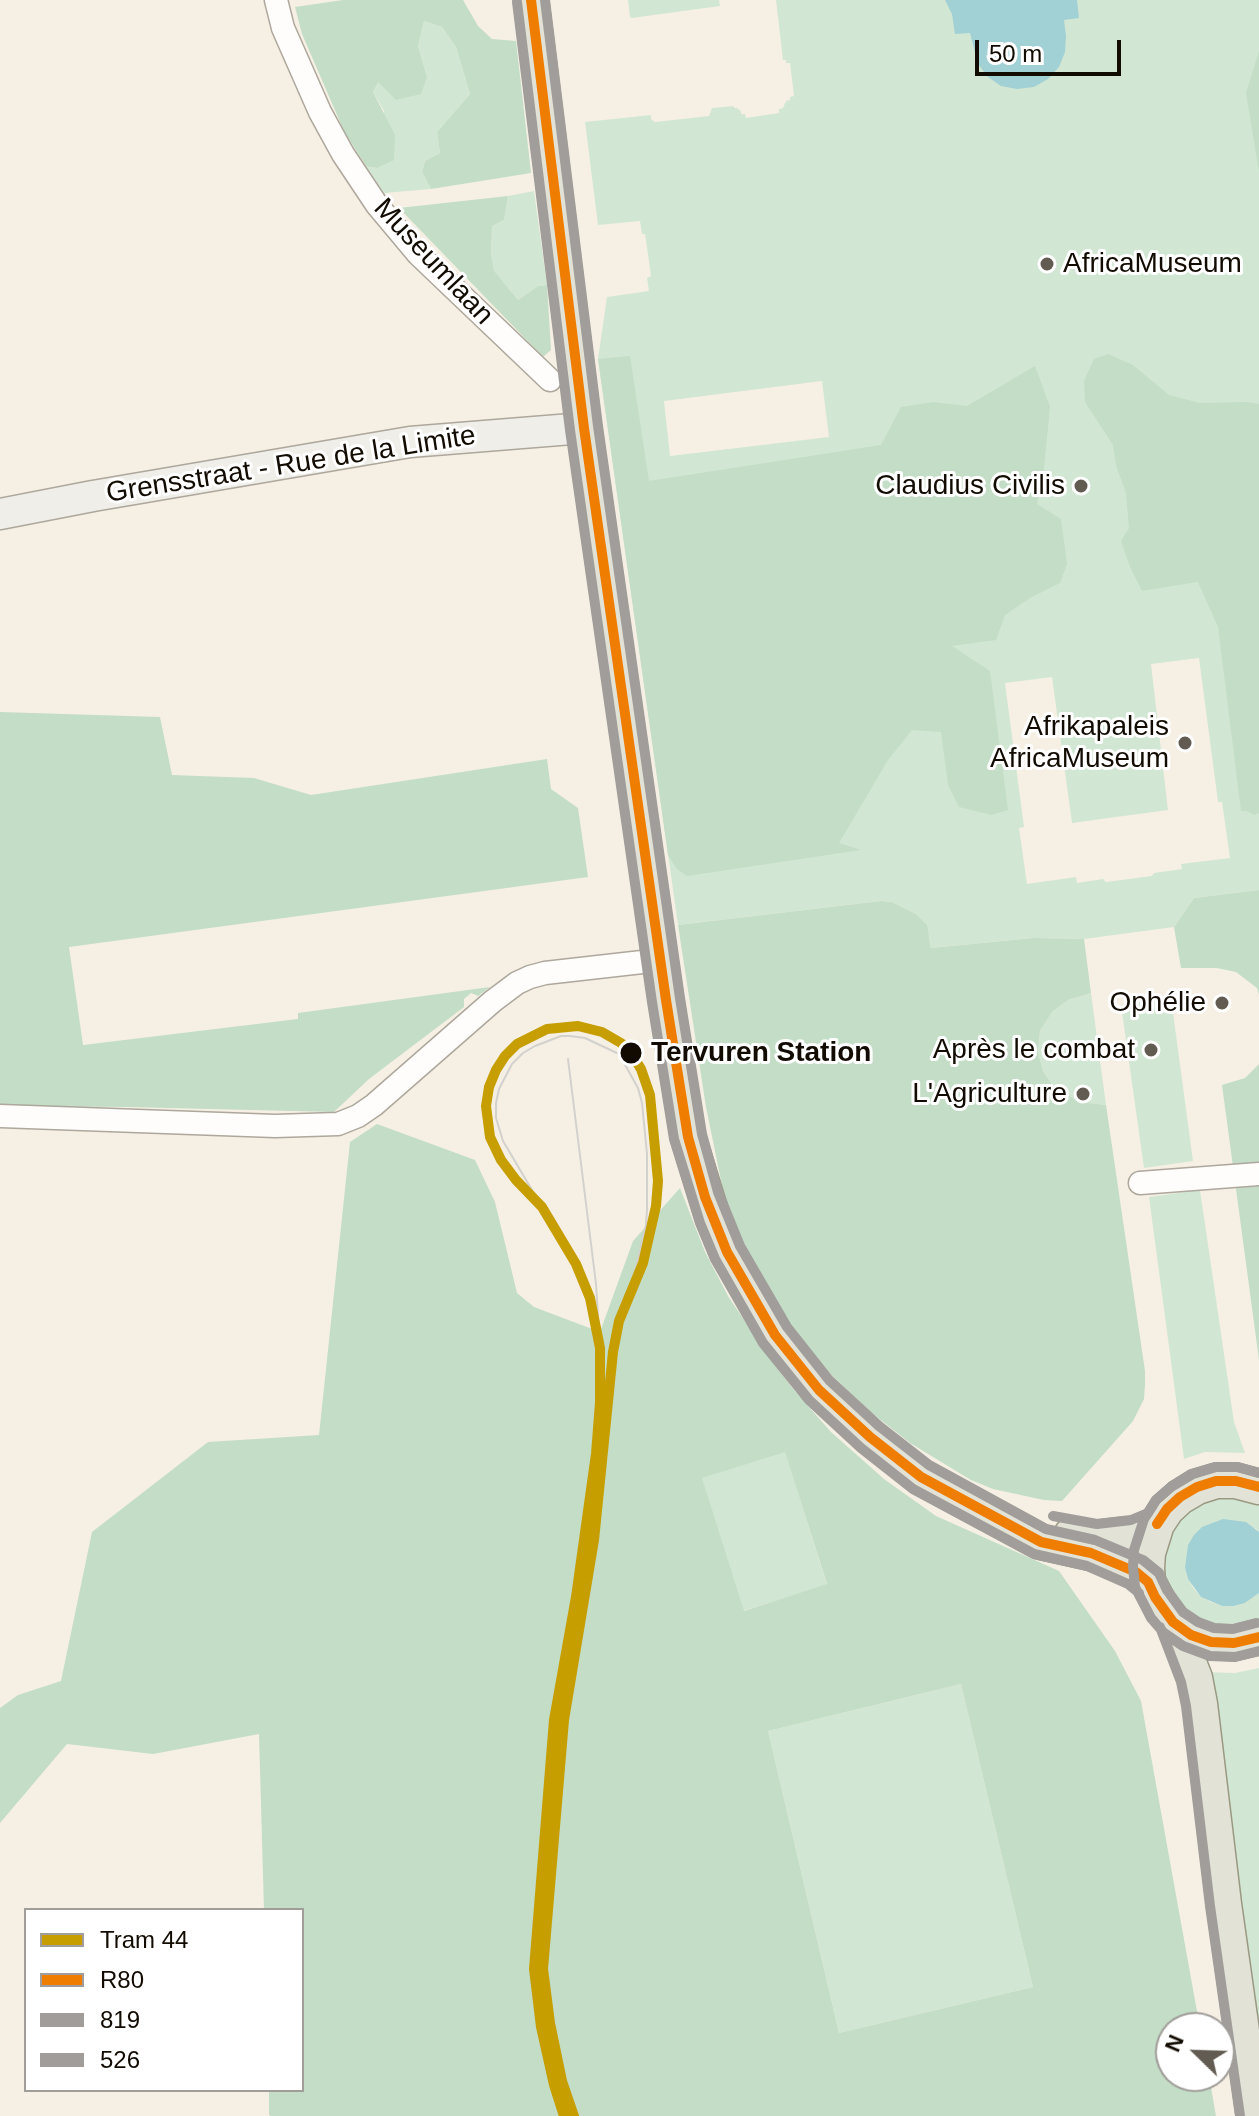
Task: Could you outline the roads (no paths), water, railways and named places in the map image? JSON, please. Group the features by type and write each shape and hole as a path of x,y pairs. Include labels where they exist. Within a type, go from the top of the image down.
{"main road":[{"path":"531,0 584,428 660,960 688,1137 713,1218 748,1291 783,1345 819,1390 842,1412 921,1477 1041,1542 1127,1594 1150,1622 1174,1670 1208,1776"},
{"path":"1148,1582 1148,1553 1157,1524 1173,1503 1197,1487 1216,1481 1236,1481 1259,1487"},
{"path":"982,1511 1059,1532 1096,1538 1135,1534 1157,1524"},
{"path":"1041,1542 1105,1558 1136,1572 1148,1582 1173,1622 1191,1635 1211,1642 1234,1643 1259,1637"},
{"path":"1173,1622 1195,1678 1200,1704 1254,2116"}],"street":[{"name":"Museumlaan","path":"276,0 283,28 320,112 377,205 418,254 550,380"},
{"name":"Grensstraat - Rue de la Limite","path":"0,514 410,442 584,428"},
{"path":"0,1116 275,1126 338,1124 374,1105 517,983 545,973 660,960"},
{"path":"1140,1183 1259,1174"}],"water":[{"path":"945,0 1077,0 1079,18 1064,20 1065,52 1059,67 1048,79 1034,87 1017,89 1001,86 988,77 978,64 970,33 955,34 952,14"},
{"path":"1223,1519 1246,1522 1259,1532 1259,1593 1245,1603 1234,1606 1222,1606 1201,1597 1188,1579 1185,1568 1188,1545 1194,1535 1202,1527"}],"tram line":[{"name":"44","path":"564,2116 541,2027 534,1969 554,1720 576,1597 596,1454 600,1348 590,1298 576,1264 542,1207 501,1160 490,1137 486,1106 496,1070 517,1044 547,1029 578,1026 602,1032 621,1043 641,1069 650,1095 658,1181 656,1206 643,1263 619,1321 613,1352 594,1540 564,1720 543,1969 562,2081 574,2116"},
{"path":"542,1207 503,1141 496,1118 499,1089 512,1064 523,1053 561,1036 585,1038 619,1054 638,1088 642,1103 647,1154 647,1210 630,1292"},
{"path":"568,1059 596,1284 600,1348"}],"place":[{"name":"AfricaMuseum","path":"1047,264"},
{"name":"Claudius Civilis","path":"1081,486"},
{"name":"Afrikapaleis AfricaMuseum","path":"1185,743"},
{"name":"Ophélie","path":"1222,1003"},
{"name":"Après le combat","path":"1151,1050"},
{"name":"Tervuren Station","path":"631,1053"},
{"name":"L'Agriculture","path":"1083,1094"}]}
